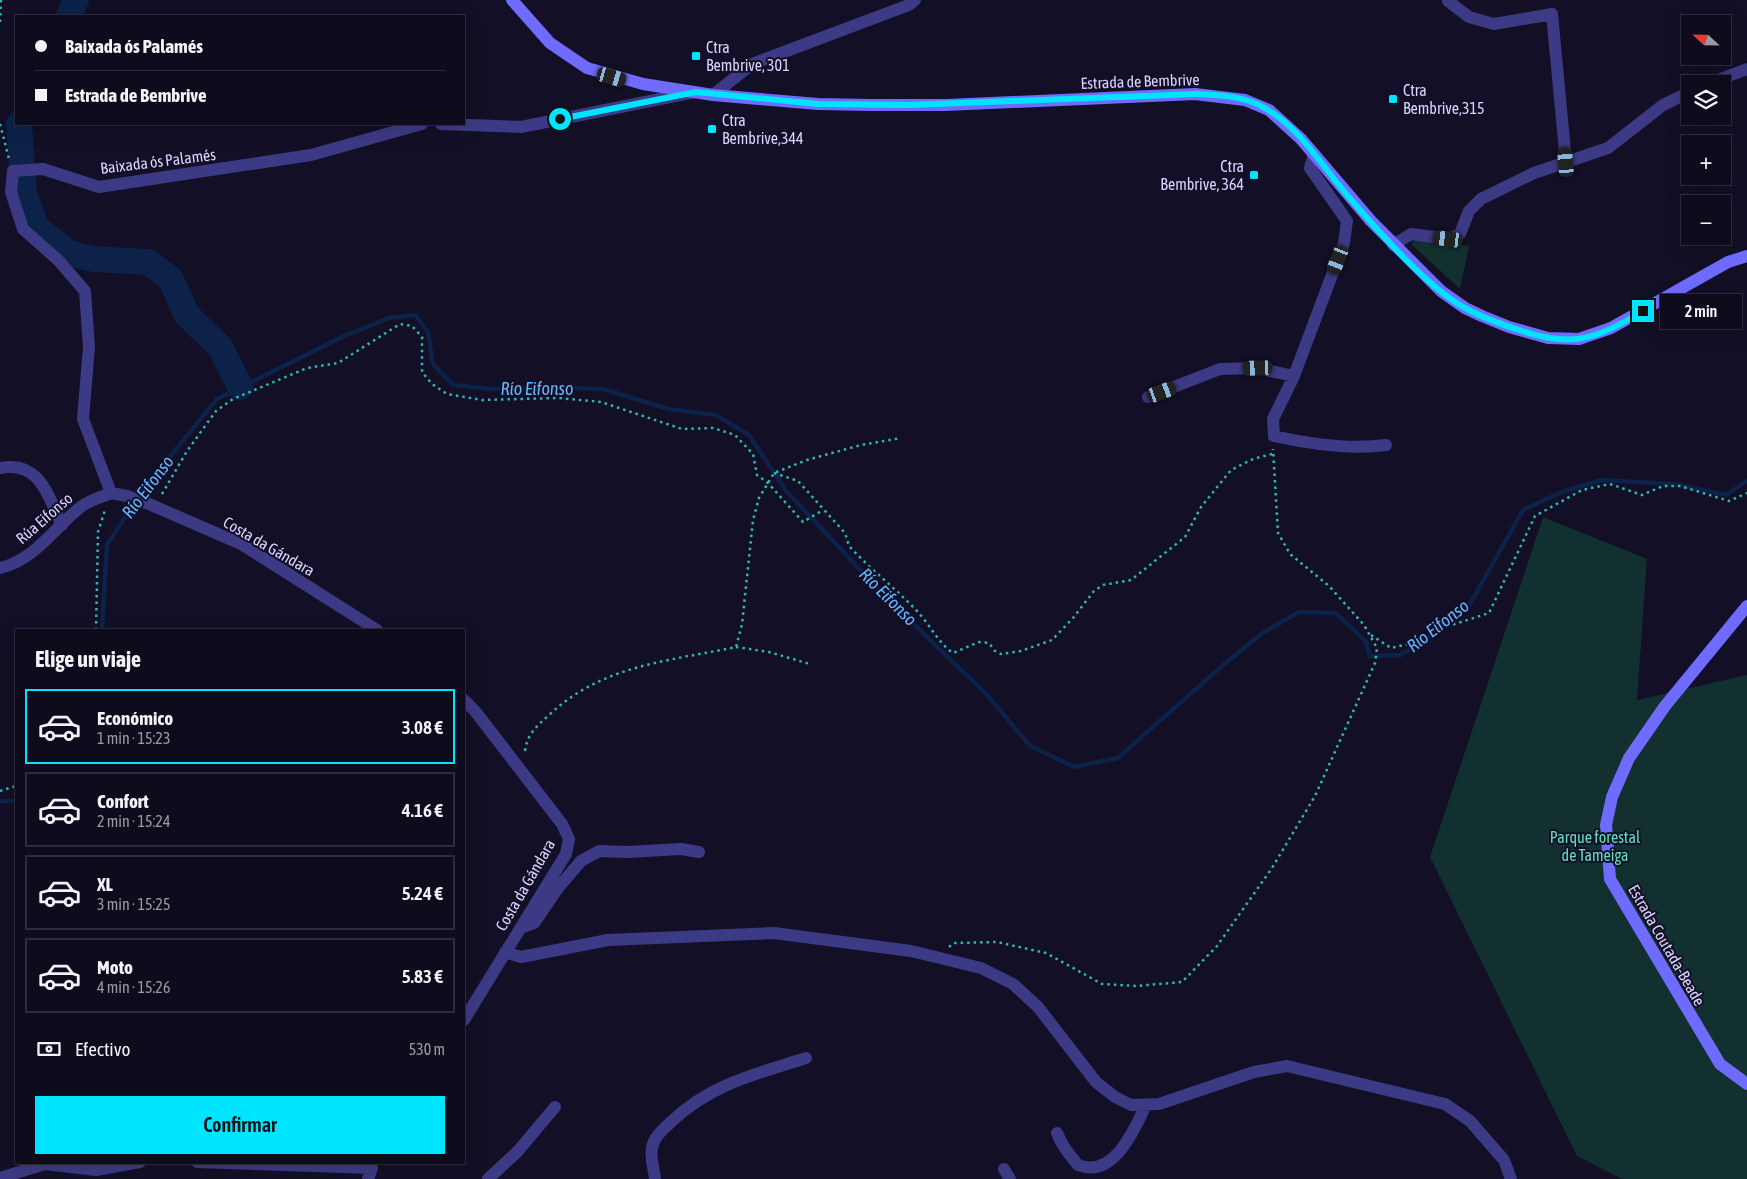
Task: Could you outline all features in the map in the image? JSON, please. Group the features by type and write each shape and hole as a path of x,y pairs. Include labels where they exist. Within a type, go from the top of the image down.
{"street":[{"name":"Estrada de Bembrive","path":"512,0 550,43 587,68 622,80 713,95 827,104 910,105 1195,94 1245,100 1269,110 1301,139 1393,246 1441,291 1465,308 1517,330 1548,338 1563,340 1594,335 1611,328 1728,262 1747,256"},
{"path":"713,95 752,64 909,6 915,0"},
{"path":"1448,1 1469,17 1494,24 1552,14 1566,162"},
{"path":"1731,75 1747,69"},
{"path":"465,125 521,127 696,92"},
{"path":"1393,246 1411,234 1448,239 1460,234 1469,211 1482,199 1534,173 1608,148 1663,106 1681,97"},
{"name":"Baixada ós Palamés","path":"14,171 43,169 99,187 310,155 418,125"},
{"path":"1314,154 1310,168 1347,222 1344,243 1294,376 1273,419 1274,436 1300,442 1362,448 1386,445"},
{"path":"14,171 11,192 23,229 58,260 85,291 88,348 83,419 111,494"},
{"path":"1148,397 1220,369 1258,368 1294,376"},
{"path":"0,468 11,466 27,469 40,478 62,525"},
{"name":"Costa da Gándara","path":"111,494 127,496 152,505 241,544 375,629"},
{"name":"Rúa Eifonso","path":"0,568 14,565 36,550 83,505 111,494"},
{"name":"Estrada Coutada-Beade","path":"1747,606 1666,706 1629,758 1612,797 1606,825 1610,878 1720,1064 1747,1084"},
{"name":"Costa da Gándara","path":"465,701 475,711 558,818 569,840 566,854 465,1018"},
{"path":"520,928 534,924 558,888 581,861 599,851 627,852 681,849 700,852"},
{"path":"505,952 521,957 608,940 774,932 911,951 980,968 1013,984 1038,1007 1096,1082 1115,1097 1132,1105 1159,1104 1254,1072 1286,1066 1445,1104 1470,1121 1504,1160 1511,1179"},
{"path":"655,1179 652,1159 654,1142 657,1135 684,1110 703,1095 722,1086 806,1058"},
{"path":"1056,1133 1063,1149 1088,1175 1102,1176 1107,1174 1120,1159 1146,1105"},
{"path":"488,1179 518,1151 555,1107"},
{"path":"0,1178 45,1164 96,1170 129,1164"},
{"path":"241,1164 372,1170"}],"path":[{"path":"0,22 1,0"},
{"path":"0,124 14,171"},
{"path":"152,505 216,411 233,399 306,368 338,363 400,324 412,326 422,337 422,372 432,384 447,394 482,400 559,398 601,402 682,430 714,428 735,435 753,454 756,475 768,483 803,522 823,510"},
{"path":"936,957 954,943 997,942 1046,953 1102,984 1136,986 1182,982 1217,946 1277,860 1315,796 1375,663 1378,648 1370,635 1329,586 1290,554 1278,533 1272,454 1274,436"},
{"path":"736,647 742,624 753,520 759,498 774,473 852,448 901,438"},
{"path":"774,473 798,481 845,533 849,546 916,610 940,638 944,647 953,653 979,642 989,643 995,651 1002,654 1021,651 1052,640 1074,618 1094,591 1103,585 1131,580 1185,537 1201,507 1230,470 1253,459 1272,454"},
{"path":"1370,635 1390,648 1417,642 1433,631 1489,612 1535,516 1582,490 1610,484 1642,496 1663,486 1680,486 1729,501 1747,493"},
{"path":"96,629 98,532 111,494"},
{"path":"529,758 524,751 529,734 564,700 606,676 645,665 736,647 769,652 810,664"},
{"path":"0,791 15,786"}],"green space":[{"path":"1416,239 1469,246 1460,289 1411,244"},
{"name":"Parque forestal de Tameiga","path":"1543,517 1647,559 1637,700 1747,675 1747,1179 1622,1179 1577,1156 1430,857"}],"waterway":[{"path":"69,15 76,0"},
{"path":"19,125 24,194 37,228 69,253 93,259 148,262 170,278 187,315 220,347 240,387"},
{"name":"Río Eifonso","path":"102,629 107,545 143,490 217,399 342,337 389,318 415,315 428,332 433,364 453,385 492,389 547,387 603,389 669,409 716,415 749,435 787,492 889,600 988,696 1029,745 1074,767 1118,758 1223,665 1264,632 1299,612 1336,613 1366,642 1370,656 1400,655 1422,643 1470,604 1523,510 1562,492 1601,480 1674,484 1726,495 1747,481"},
{"name":"Río Eifonso","path":"0,801 15,801"}],"place":[{"name":"Ctra Bembrive, 301","path":"696,56"},
{"name":"Ctra Bembrive,315","path":"1393,99"},
{"name":"Ctra Bembrive,344","path":"712,129"},
{"name":"Ctra Bembrive, 364","path":"1254,175"}],"route":[{"path":"560,119 696,92 737,98 836,105 946,105 1195,94 1229,97 1259,104 1278,116 1301,139 1348,196 1393,246 1441,291 1465,308 1509,327 1534,335 1563,340 1594,335 1627,321 1643,311"}]}
